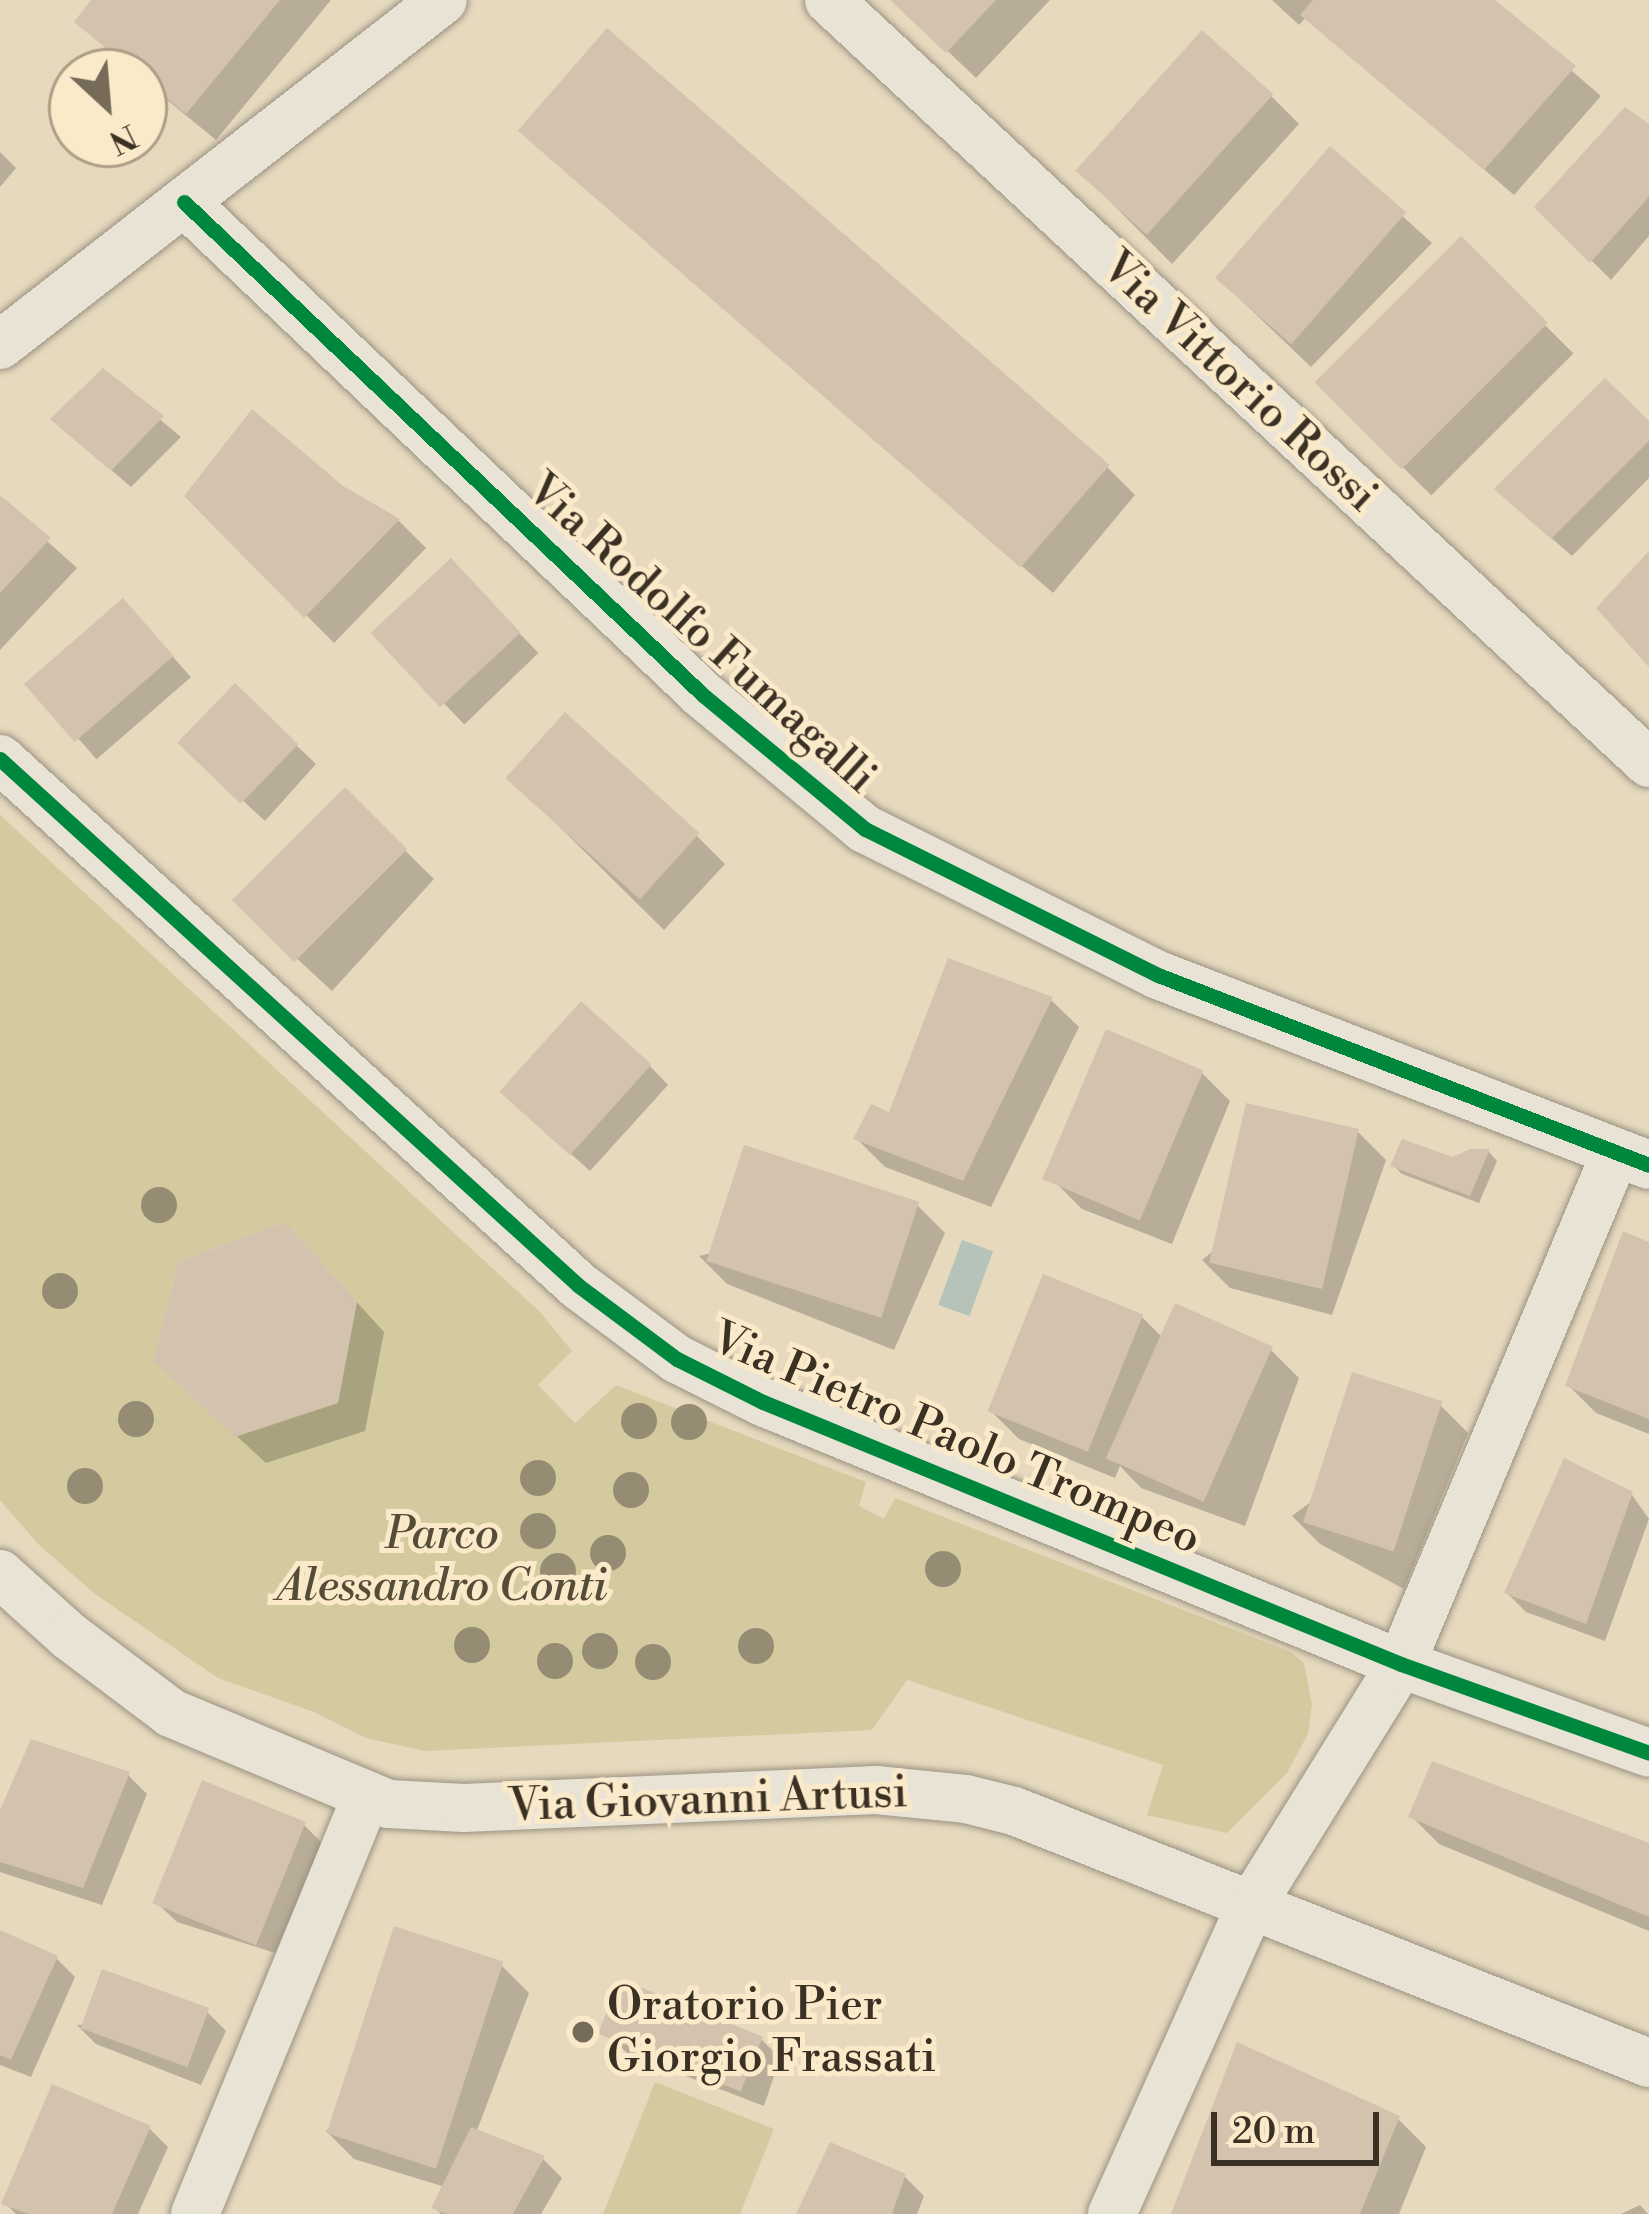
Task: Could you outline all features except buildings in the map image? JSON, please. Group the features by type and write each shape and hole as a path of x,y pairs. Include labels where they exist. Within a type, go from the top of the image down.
{"street":[{"name":"Via Vittorio Rossi","path":"830,0 1649,763"},
{"path":"0,345 431,3"},
{"name":"Via Rodolfo Fumagalli","path":"184,202 703,695 865,829 1158,975 1632,1159"},
{"name":"Via Pietro Paolo Trompeo","path":"0,758 579,1286 677,1359 763,1402 1401,1664 1649,1754"},
{"path":"1112,2214 1249,1909 1401,1664 1632,1159"},
{"name":"Via Giovanni Artusi","path":"2,1589 171,1713 389,1804 444,1808 923,1792 1014,1811 1249,1909 1649,2063"},
{"path":"195,2214 366,1797"}],"green space":[{"name":"Parco Alessandro Conti","path":"0,815 540,1312 572,1351 538,1385 575,1423 616,1385 866,1482 859,1506 884,1519 895,1498 1291,1652 1304,1663 1312,1704 1308,1734 1287,1773 1227,1833 1147,1815 1163,1765 907,1680 872,1730 425,1751 366,1738 314,1712 218,1678 95,1594 38,1544 0,1500","holes":["285,1222 357,1302 338,1402 235,1436 153,1361 178,1262"]},
{"path":"655,2082 774,2129 740,2214 603,2214"}],"shaded area":[{"path":"962,1240 993,1251 969,1316 938,1305"}],"cycle path":[{"path":"184,202 703,695 865,829 1158,975 1649,1165"},
{"path":"0,759 579,1286 677,1359 763,1402 1401,1664 1649,1753"}],"place":[{"name":"Oratorio Pier Giorgio Frassati","path":"583,2032"}]}
